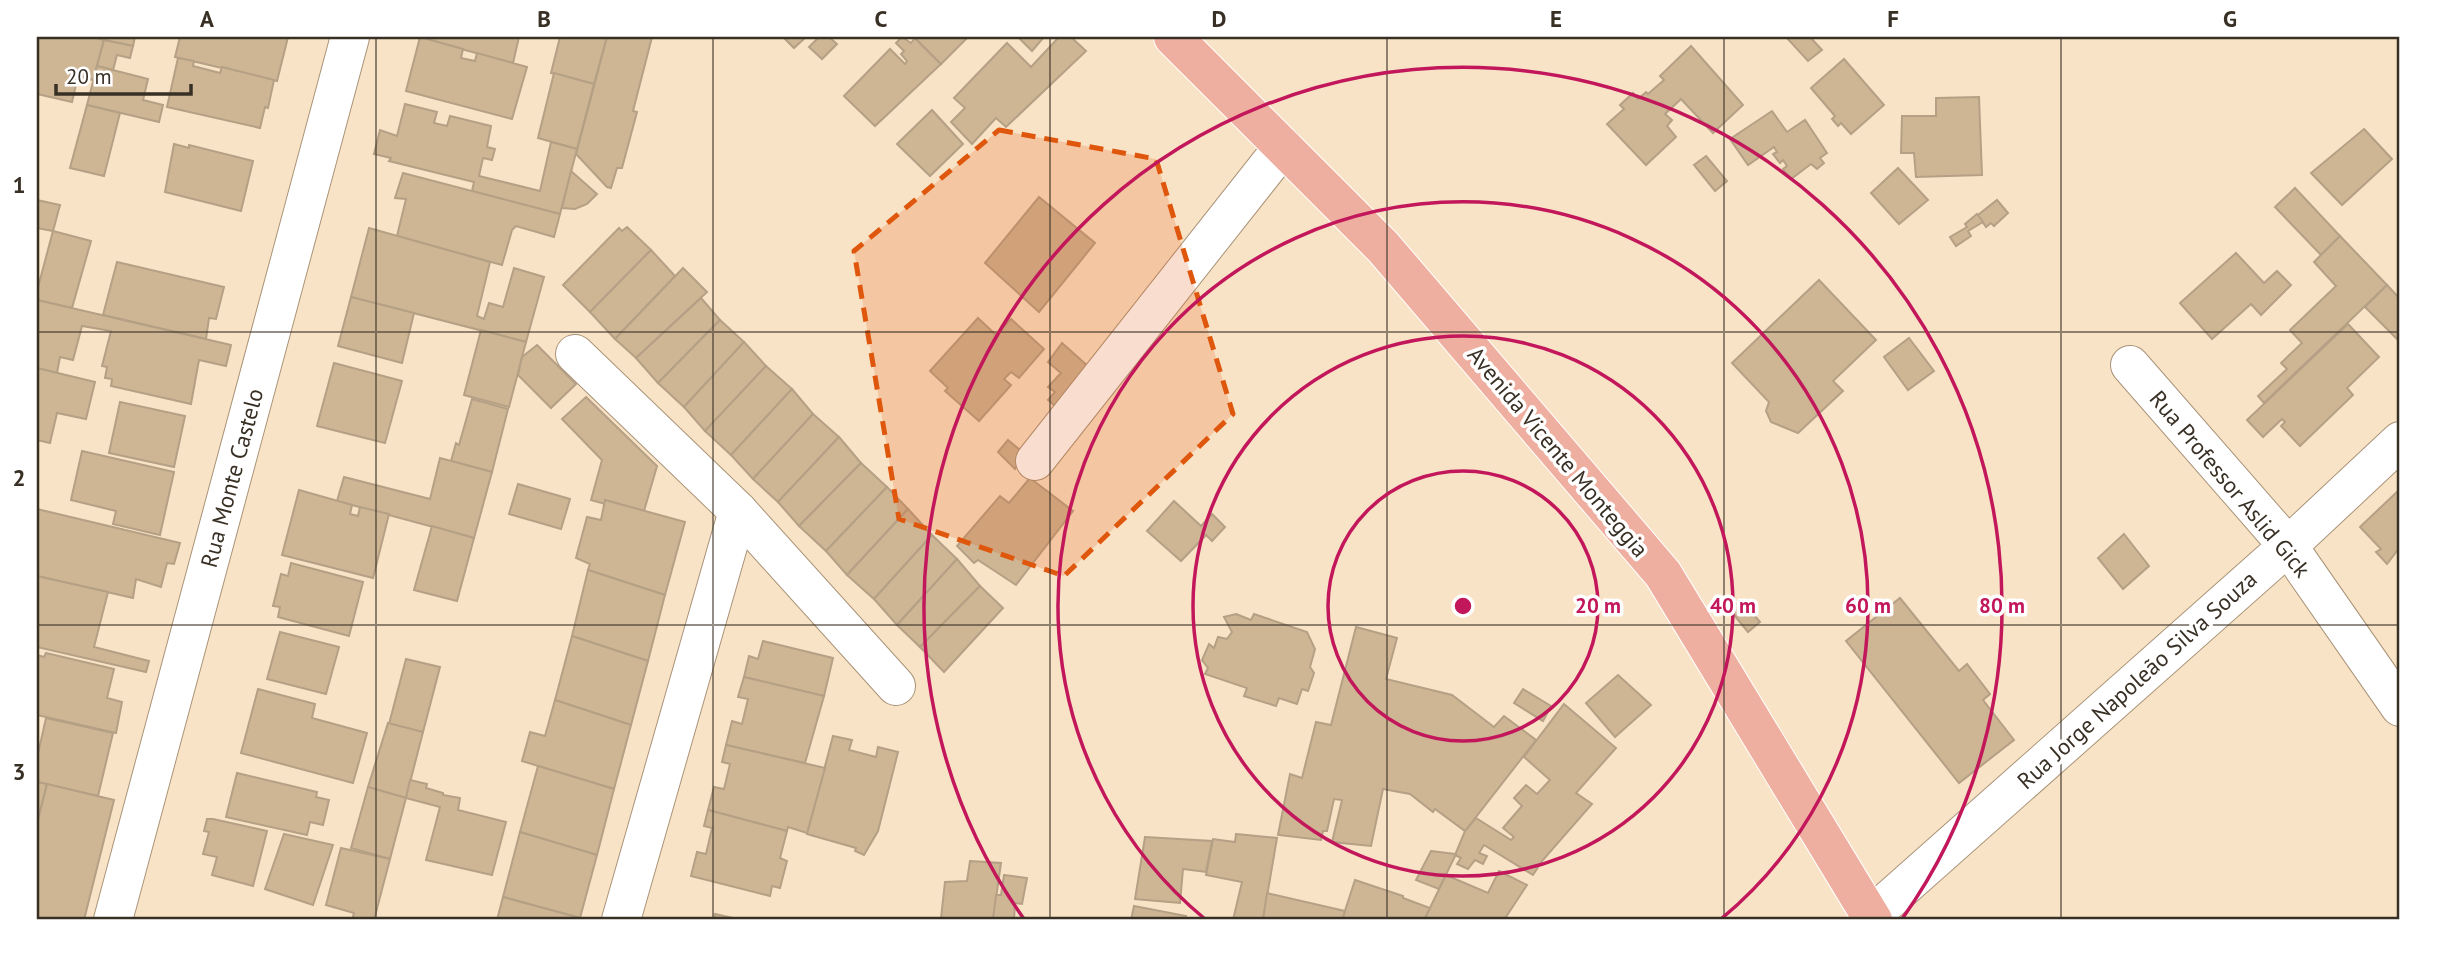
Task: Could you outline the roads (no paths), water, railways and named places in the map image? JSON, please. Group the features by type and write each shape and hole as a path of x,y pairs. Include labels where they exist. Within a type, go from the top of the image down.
{"main road":[{"name":"Avenida Vicente Monteggia","path":"1173,37 1383,247 1663,574 1872,918"}],"street":[{"name":"Rua Monte Castelo","path":"113,920 350,37"},
{"path":"1035,461 1283,147"},
{"path":"575,354 738,511 896,686"},
{"name":"Rua Professor Aslid Gick","path":"2130,365 2288,547 2400,707"},
{"name":"Rua Jorge Napoleão Silva Souza","path":"1872,918 2288,547 2400,441"},
{"path":"621,920 738,511"}]}
